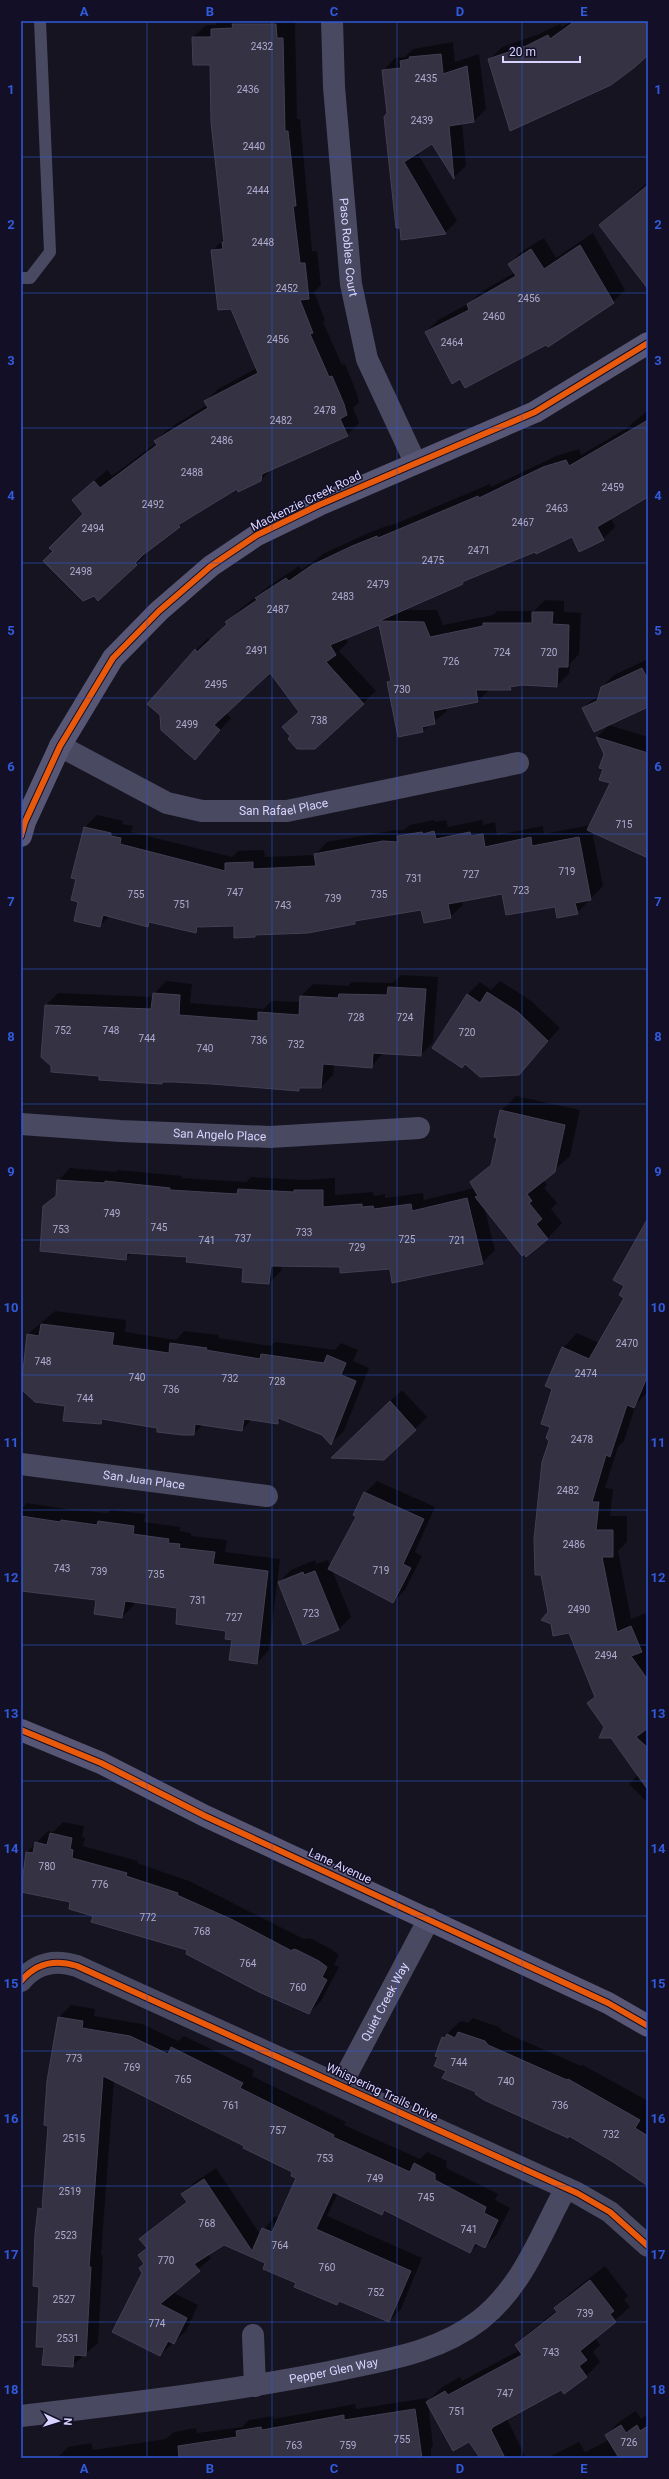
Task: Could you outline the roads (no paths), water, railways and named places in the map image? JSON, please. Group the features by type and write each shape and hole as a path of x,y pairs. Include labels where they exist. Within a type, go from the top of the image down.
{"street":[{"name":"Paso Robles Court","path":"332,21 334,87 351,284 367,359 415,462"},
{"name":"Mackenzie Creek Road","path":"21,836 25,822 60,746 113,658 159,611 211,566 257,535 415,462 535,412 648,343"},
{"name":"San Rafael Place","path":"60,746 167,803 202,812 287,811 518,763"},
{"name":"San Angelo Place","path":"21,1124 120,1131 270,1137 419,1128"},
{"name":"San Juan Place","path":"21,1464 267,1496"},
{"name":"Lane Avenue","path":"21,1730 102,1763 205,1816 608,2003 648,2026"},
{"name":"Quiet Creek Way","path":"341,2085 429,1919"},
{"name":"Whispering Trails Drive","path":"21,1980 34,1968 55,1962 77,1966 566,2188 610,2212 648,2246"},
{"name":"Pepper Glen Way","path":"21,2416 255,2386 403,2357 431,2348 456,2336 480,2319 515,2284 529,2264 566,2188"},
{"path":"253,2335 255,2386"}],"lane":[{"path":"21,278 30,278 50,252 40,21"}]}
